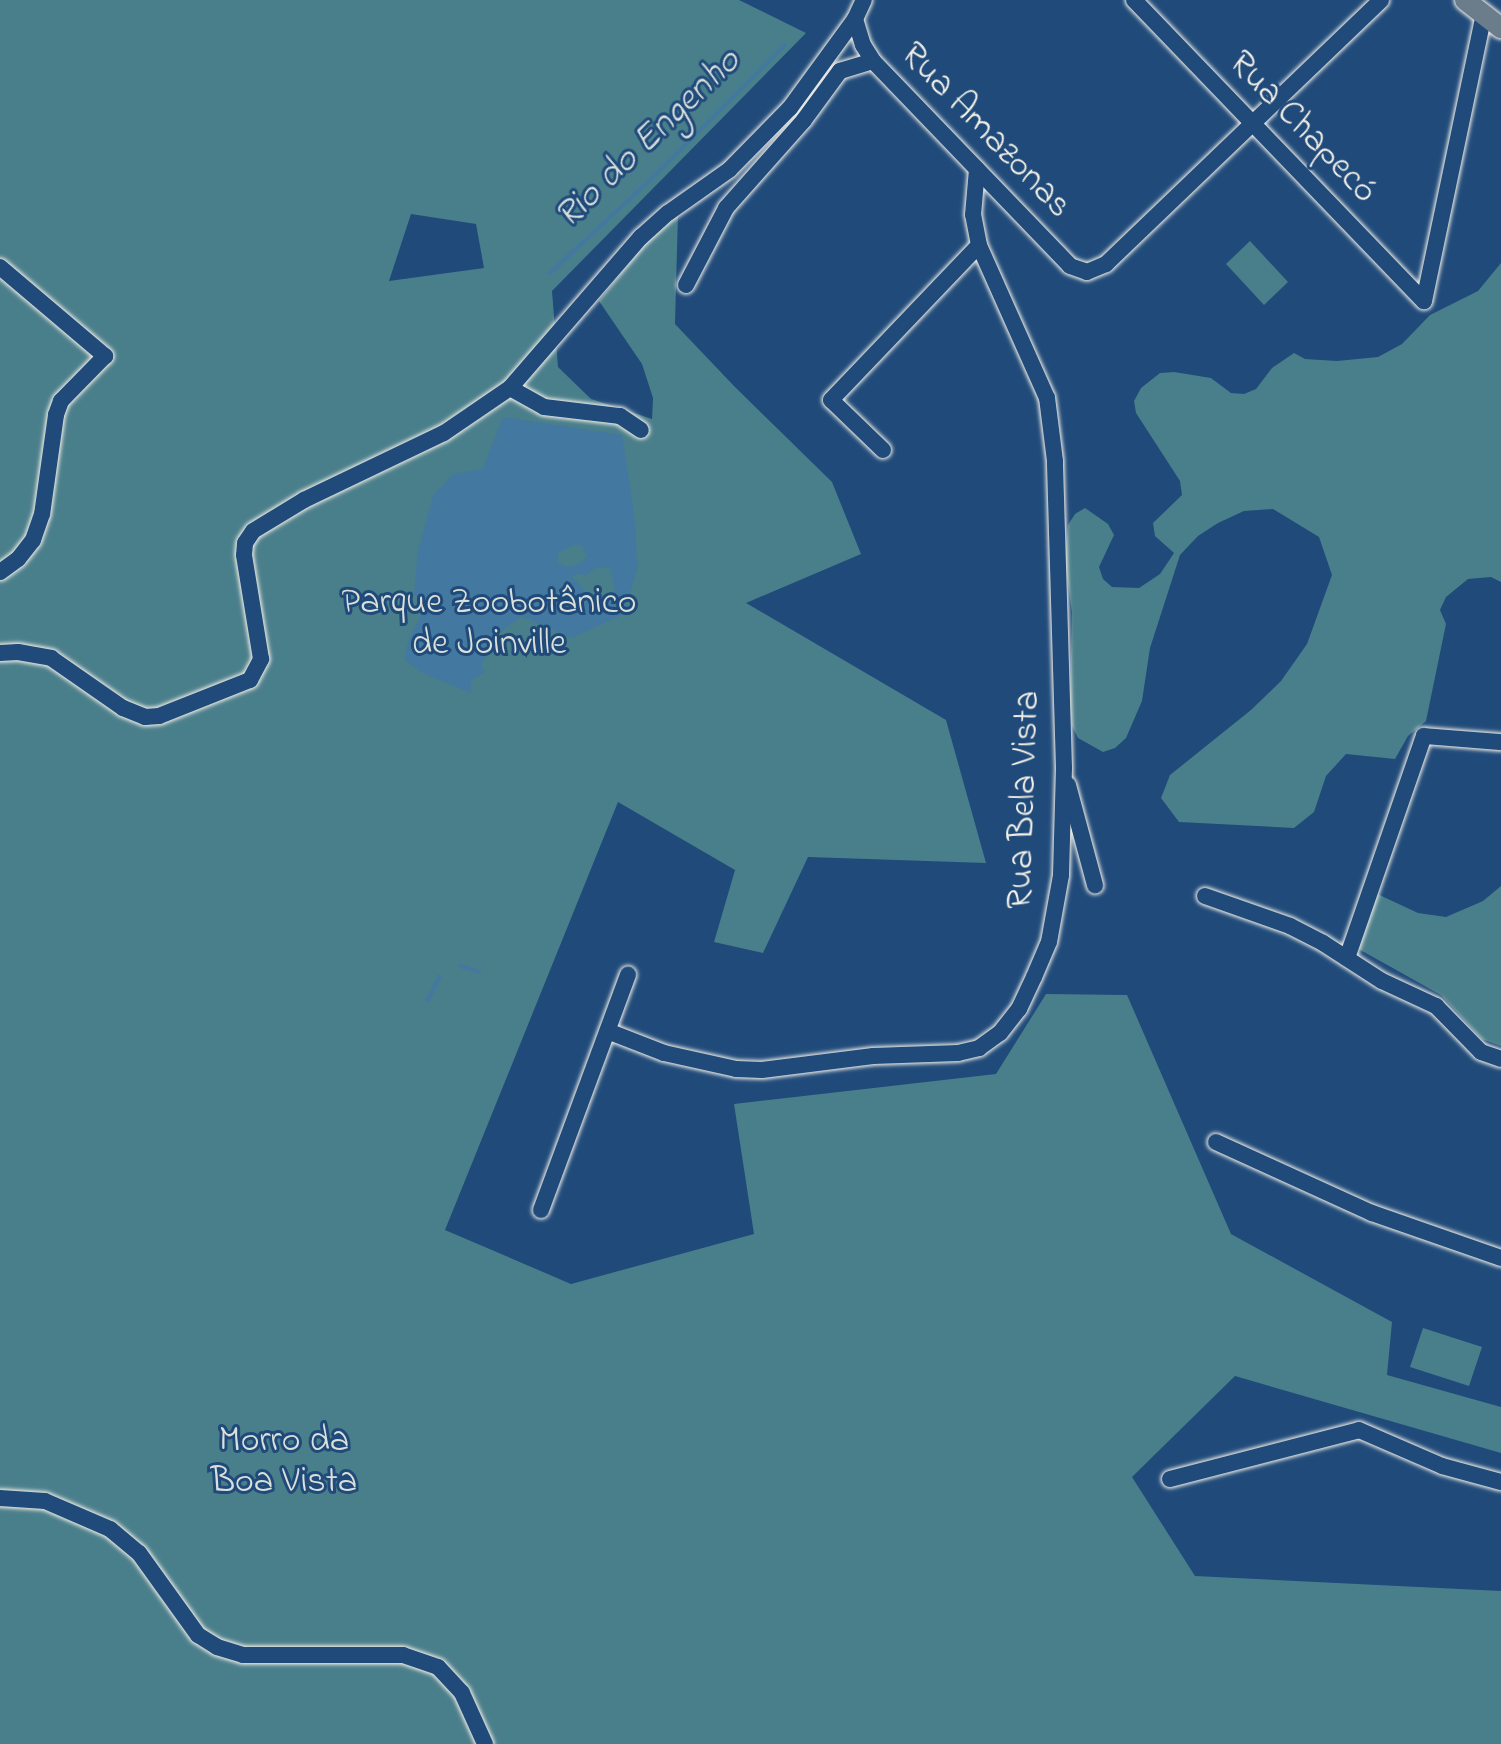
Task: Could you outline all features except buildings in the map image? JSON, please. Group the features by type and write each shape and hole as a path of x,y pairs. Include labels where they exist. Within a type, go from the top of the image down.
{"main road":[{"path":"1465,0 1494,18"}],"street":[{"path":"686,285 717,219 777,152 824,76 864,0"},
{"name":"Rua Chapecó","path":"1134,0 1424,301 1494,18"},
{"path":"1252,123 1381,0"},
{"name":"Rua Amazonas","path":"855,19 863,45 873,61 1070,266 1087,272 1106,264 1252,123"},
{"path":"0,653 18,652 51,658 123,708 145,717 159,716 239,687 250,680 261,659 244,555 245,543 253,531 304,500 444,433 510,388 641,237 751,149 824,76 873,61"},
{"path":"771,128 777,152"},
{"path":"751,149 777,152"},
{"name":"Rua Bela Vista","path":"610,1032 664,1053 736,1069 794,1068 873,1056 979,1048 1000,1033 1019,1009 1049,942 1061,875 1064,768 1051,414 1038,375 999,297 979,245 973,215 977,169"},
{"path":"883,450 831,400 979,245"},
{"path":"0,267 105,356 61,401 37,527 18,559 0,572"},
{"path":"510,388 544,407 620,416 641,430"},
{"path":"1347,958 1424,736 1501,742"},
{"path":"1064,768 1095,885"},
{"path":"1205,896 1290,926 1382,981 1436,1006 1481,1052 1501,1059"},
{"path":"541,1210 610,1032 628,975"},
{"path":"1216,1142 1372,1213 1501,1258"},
{"path":"1170,1479 1359,1430 1442,1466 1501,1482"},
{"path":"0,1498 45,1501 110,1529 139,1553 198,1635 217,1647 243,1655 403,1655 438,1667 462,1693 485,1744"}],"green space":[{"name":"Morro da Boa Vista","path":"0,0 739,0 806,33 552,291 558,367 591,399 652,419 653,398 642,364 599,301 643,246 678,214 675,324 832,482 861,554 746,603 946,720 986,863 808,857 763,953 714,942 735,870 618,802 445,1230 571,1284 754,1234 734,1104 996,1074 1046,994 1127,995 1231,1234 1392,1322 1387,1375 1501,1407 1501,1453 1235,1376 1132,1477 1195,1576 1501,1591 1501,1744 0,1744","holes":["411,214 476,224 484,268 389,281"]},
{"path":"1250,241 1288,282 1264,305 1226,264"},
{"path":"1501,263 1501,582 1491,577 1468,579 1446,597 1440,610 1446,624 1426,721 1408,736 1395,759 1346,754 1326,776 1314,812 1294,828 1179,822 1161,798 1170,775 1251,710 1281,681 1307,644 1332,575 1319,537 1273,509 1244,511 1218,523 1198,536 1180,555 1150,648 1142,701 1126,738 1115,748 1103,752 1078,738 1072,726 1070,706 1072,612 1065,562 1068,525 1075,514 1085,508 1108,524 1114,535 1099,567 1103,579 1112,587 1139,588 1160,574 1174,553 1155,536 1153,523 1182,495 1180,481 1136,413 1134,401 1141,388 1160,373 1174,372 1211,378 1231,393 1244,394 1256,389 1272,368 1294,353 1305,359 1337,361 1378,357 1402,344 1430,315 1478,291"},
{"path":"1501,886 1501,1046 1482,1039 1441,995 1355,947 1373,892 1418,913 1446,917 1483,901"},
{"path":"1423,1328 1482,1347 1469,1386 1410,1367"}],"water":[{"path":"503,417 622,435 635,520 637,569 624,614 571,638 522,616 496,635 481,666 485,672 471,680 471,693 421,672 405,660 407,644 424,607 414,593 418,551 433,496 453,474 483,469","holes":["572,545 582,545 587,556 580,564 566,567 558,562 558,553","595,568 610,568 615,589 607,605 597,604 571,576 579,573 585,576"]}],"waterway":[{"name":"Rio do Engenho","path":"550,273 649,181 785,45"},
{"path":"461,966 479,972"},
{"path":"427,1001 439,977"}],"park label":[{"name":"Parque Zoobotânico de Joinville","path":"489,624"}]}
